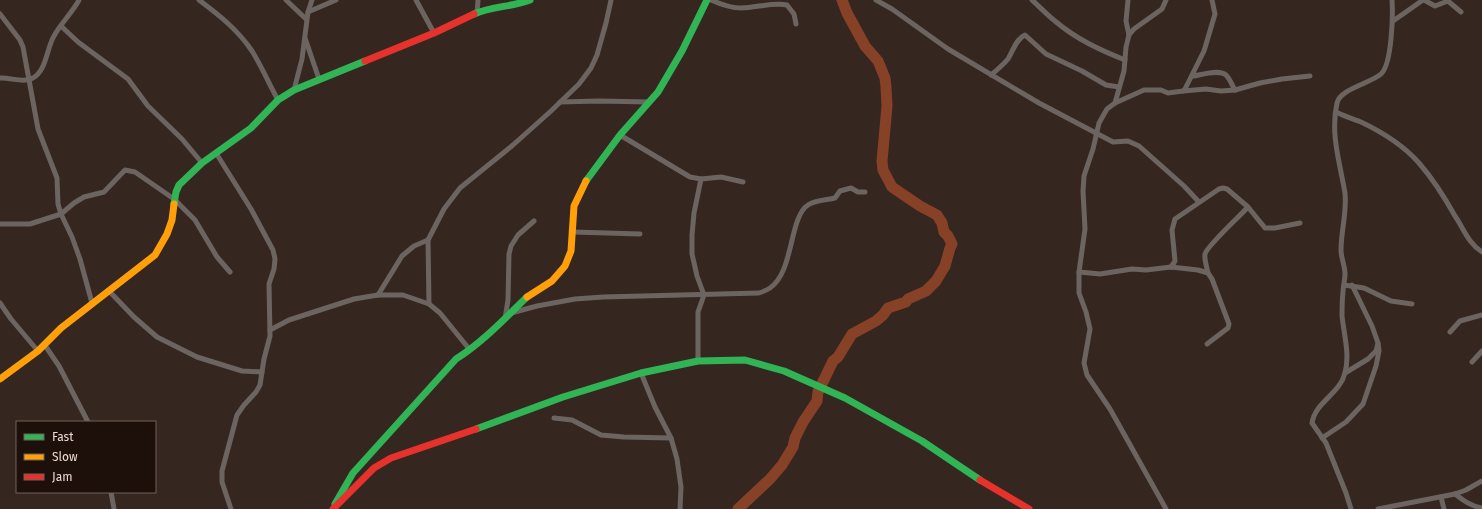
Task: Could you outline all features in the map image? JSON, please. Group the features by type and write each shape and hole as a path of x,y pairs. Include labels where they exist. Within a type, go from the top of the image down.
{"street":[{"path":"0,78 28,80 38,73 44,63 54,35 79,0"},
{"path":"199,0 226,22 245,43 255,57 278,100"},
{"path":"286,0 306,19"},
{"path":"294,90 302,59 306,19 312,0"},
{"path":"308,12 336,0"},
{"path":"416,0 434,33"},
{"path":"477,13 478,0"},
{"path":"0,379 38,351 44,344 92,303 155,255 167,234 172,220 174,199 179,185 202,163 251,128 278,100 294,90 319,79 434,33 477,13 530,0"},
{"path":"429,304 428,240 444,209 460,188 513,145 579,84 596,60 611,0"},
{"path":"333,509 345,486 362,463 456,359 487,336 527,297 552,281 565,266 571,251 574,206 584,184 620,135 651,102 670,73 707,0"},
{"path":"711,0 730,7 740,8 774,4 787,5 794,14 796,24"},
{"path":"876,0 948,49 1033,100 1076,121 1113,142 1128,141 1139,146 1184,186 1199,202"},
{"path":"1032,0 1055,21 1078,37 1100,50 1126,60"},
{"path":"1116,102 1124,71 1129,35 1126,20 1128,0"},
{"path":"1129,35 1134,29 1162,10 1166,0"},
{"path":"1183,91 1193,76 1204,51 1214,14 1212,0"},
{"path":"1351,509 1326,443 1312,423 1313,416 1319,406 1339,386 1345,373 1346,344 1342,308 1345,272 1341,252 1345,195 1335,144 1334,126 1337,101 1341,96 1381,73 1386,66 1393,21 1392,0"},
{"path":"1393,21 1423,0 1435,6 1448,1 1461,12"},
{"path":"0,14 20,40 23,47 38,129 57,178 58,204 80,259 92,303"},
{"path":"61,26 74,38 128,79 148,106 182,139 202,163"},
{"path":"991,75 1009,57 1018,41 1025,35 1046,54 1082,70 1106,85 1119,87"},
{"path":"305,38 319,79"},
{"path":"1193,76 1214,73 1224,74 1227,76 1235,90"},
{"path":"1166,509 1110,409 1087,375 1084,363 1090,329 1079,292 1080,272 1085,238 1083,191 1084,176 1099,123 1103,116 1116,102 1144,90 1161,90 1168,93 1206,89 1221,91 1235,90 1260,83 1310,76"},
{"path":"560,102 651,102"},
{"path":"1336,112 1374,129 1398,144 1412,156 1424,169 1452,211 1470,242 1482,252"},
{"path":"620,135 679,171 700,179 721,177 743,182"},
{"path":"216,153 246,200 274,253 274,269 269,284 271,319 269,345 258,389 244,405 235,420 222,471 222,482 231,509"},
{"path":"0,224 30,224 61,214 84,197 104,192 125,170 135,172 174,199 195,220 217,257 230,272"},
{"path":"698,361 698,312 704,295 692,254 693,221 700,179"},
{"path":"507,316 538,306 575,299 759,293 771,288 776,283 786,264 798,220 808,204 835,198 840,190 851,188 858,192 865,192"},
{"path":"1171,267 1175,261 1172,224 1175,220 1199,202 1219,189 1227,189 1248,207 1265,228 1275,228 1300,223"},
{"path":"1207,344 1228,328 1229,324 1212,279 1208,273 1205,257 1206,253 1248,207"},
{"path":"507,316 509,254 511,246 518,235 534,221"},
{"path":"573,232 640,234"},
{"path":"378,296 402,256 414,246 428,240"},
{"path":"1080,272 1100,274 1132,269 1146,270 1171,267 1198,270 1208,273"},
{"path":"1344,285 1364,288 1391,301 1412,304"},
{"path":"1322,438 1346,422 1363,404 1376,366 1379,351 1372,326 1352,286"},
{"path":"109,291 134,317 157,337 197,357 242,371 262,372"},
{"path":"270,330 289,320 354,298 403,295 429,304 440,313 470,350"},
{"path":"0,303 10,319 38,351"},
{"path":"1450,332 1460,321 1482,315"},
{"path":"44,344 59,366 87,421"},
{"path":"1345,373 1368,360 1376,351 1378,344"},
{"path":"1472,362 1482,351"},
{"path":"333,509 374,468 391,458 460,435 563,397 641,373 698,361 745,360 784,371 845,398 922,442 987,485 1028,509"},
{"path":"641,373 655,407 671,438 677,459 680,480 680,509"},
{"path":"554,418 572,420 601,435 671,438"},
{"path":"1378,509 1455,494 1482,481"},
{"path":"111,493 114,509"},
{"path":"1455,494 1464,502 1482,508"},
{"path":"1441,497 1444,509"},
{"path":"1394,509 1399,505"}],"waterway":[{"path":"738,509 770,479 782,465 793,447 795,438 803,422 817,401 818,392 833,361 838,357 852,334 876,321 888,308 906,302 908,299 926,291 936,281 945,266 952,244 944,232 942,223 937,215 920,206 892,187 883,170 882,161 887,106 885,78 878,61 865,46 847,13 842,0"}],"traffic: fast":[{"path":"474,14 488,9 530,0"},
{"path":"586,181 620,135 658,92 682,51 707,0"},
{"path":"174,204 179,185 202,163 251,128 278,100 294,90 365,61"},
{"path":"335,504 353,473 456,359 484,338 527,297"},
{"path":"476,429 563,397 641,373 698,361 745,360 784,371 845,398 922,441 980,480"}],"traffic: slow":[{"path":"527,297 552,281 565,266 571,251 574,206 586,181"},
{"path":"0,379 38,351 61,328 155,255 167,234 172,220 174,204"}],"traffic: jam":[{"path":"365,61 434,33 474,14"},
{"path":"333,509 374,468 391,458 476,429"},
{"path":"980,480 1029,509"}]}
